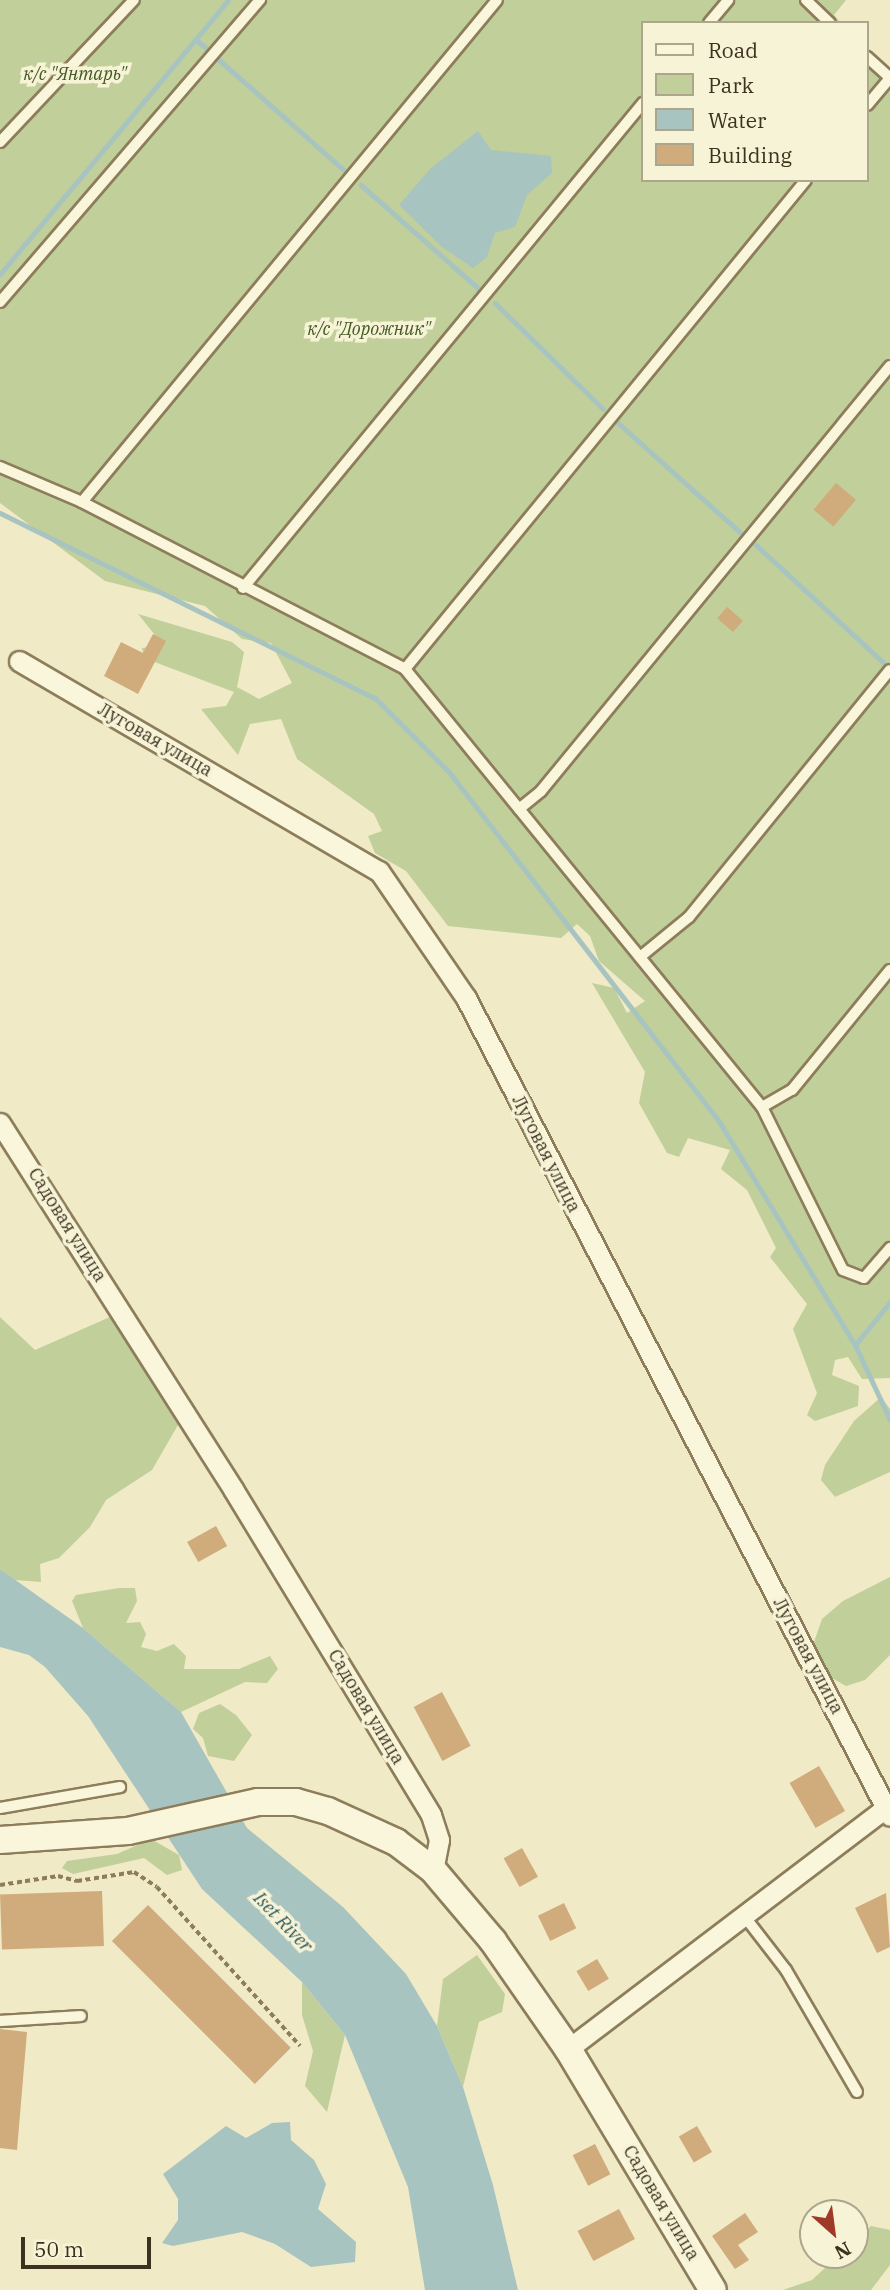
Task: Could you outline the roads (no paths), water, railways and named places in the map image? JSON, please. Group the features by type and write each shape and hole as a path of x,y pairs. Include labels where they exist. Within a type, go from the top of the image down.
{"main road":[{"path":"0,1840 128,1831 258,1802 296,1802 328,1811 397,1842 433,1870"},
{"name":"Садовая улица","path":"433,1870 493,1941 568,2049 713,2290"}],"street":[{"name":"Луговая улица","path":"19,661 379,871 467,998 889,1810"},
{"name":"Садовая улица","path":"0,1123 197,1432 431,1815 439,1840 433,1870"},
{"path":"568,2049 889,1810"}],"lane":[{"path":"0,142 134,0"},
{"path":"0,302 260,0"},
{"path":"82,502 497,0"},
{"path":"711,21 727,0"},
{"path":"806,0 828,21"},
{"path":"869,59 890,78 869,104"},
{"path":"243,588 642,104"},
{"path":"405,669 804,182"},
{"path":"519,809 541,790 890,366"},
{"path":"0,467 82,502 243,588 405,669 762,1107 843,1270 864,1279 890,1248"},
{"path":"640,957 690,917 890,670"},
{"path":"762,1107 792,1090 890,970"},
{"path":"0,1808 120,1787"},
{"path":"745,1917 786,1970 857,2092"},
{"path":"0,2021 81,2016"}],"water":[{"path":"478,131 491,150 551,156 552,173 527,195 515,227 495,233 487,257 473,268 442,247 399,205 430,169"},
{"name":"Iset River","path":"0,1569 83,1628 181,1712 247,1828 343,1907 406,1974 437,2026 463,2087 493,2185 518,2290 425,2290 408,2187 345,2035 302,1982 202,1889 88,1716 45,1667 29,1655 0,1647"},
{"path":"290,2122 291,2140 314,2160 326,2184 318,2209 356,2242 355,2262 311,2267 275,2244 242,2232 173,2246 162,2243 178,2220 178,2199 163,2174 226,2126 246,2138 272,2123"}],"waterway":[{"path":"0,274 228,0"},
{"path":"195,39 207,49"},
{"path":"219,60 347,173"},
{"path":"361,185 479,289"},
{"path":"495,303 603,409"},
{"path":"617,422 742,534"},
{"path":"0,513 375,698 449,772 720,1123 855,1345 890,1420"},
{"path":"756,545 883,662"},
{"path":"855,1345 890,1302"}],"park label":[{"name":"к/с \"Янтарь\"","path":"75,74"},
{"name":"к/с \"Дорожник\"","path":"369,329"}]}
